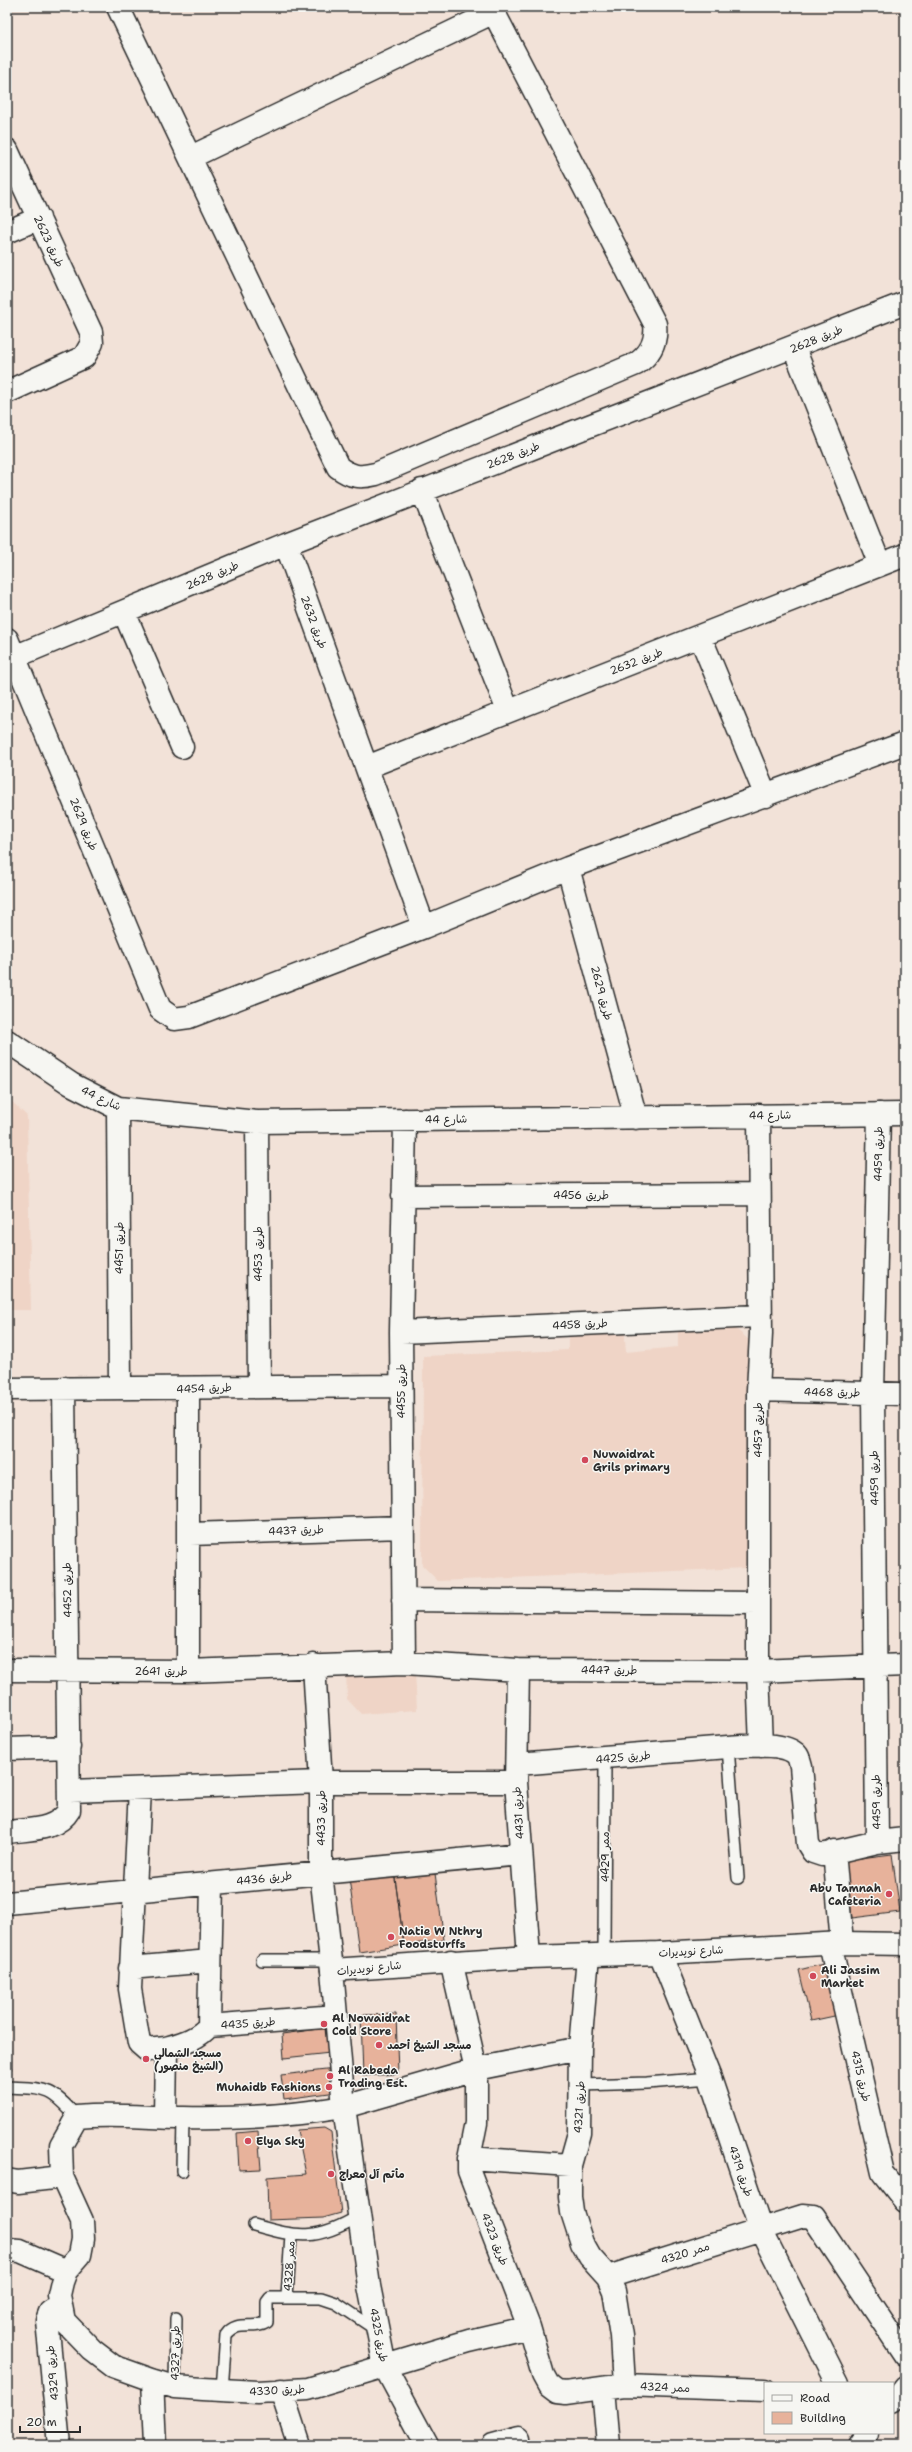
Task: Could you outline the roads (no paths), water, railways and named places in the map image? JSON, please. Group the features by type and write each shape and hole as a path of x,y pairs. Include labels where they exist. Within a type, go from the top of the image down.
{"street":[{"path":"118,7 335,461 338,467 349,475 362,477 376,474 636,364 645,358 654,345 656,334 655,324 493,10 191,158"},
{"name":"طريق 2623","path":"7,150 91,332 91,348 84,357 7,392"},
{"path":"7,232 39,218"},
{"name":"طريق 2628","path":"10,652 124,612 286,544 422,490 794,348 905,303"},
{"path":"794,348 880,565"},
{"path":"422,490 508,712"},
{"name":"طريق 2632","path":"286,544 424,927"},
{"name":"طريق 2632","path":"366,767 905,555"},
{"path":"124,612 182,747"},
{"path":"700,636 766,796"},
{"name":"طريق 2629","path":"10,652 160,1009 174,1018 189,1017 424,927"},
{"path":"424,927 568,868 766,796 905,743"},
{"name":"طريق 2629","path":"568,868 636,1118"},
{"name":"شارع 44","path":"7,1040 71,1084 118,1108 257,1122 636,1118 759,1114 905,1114"},
{"name":"طريق 4451","path":"118,1108 120,1387"},
{"name":"طريق 4457","path":"759,1114 759,1316 761,1334 758,1390 758,1671 761,1746"},
{"name":"طريق 4459","path":"877,1842 874,1665 873,1393 879,1114"},
{"name":"طريق 4455","path":"404,1663 401,1332 405,1120"},
{"name":"طريق 4453","path":"257,1122 259,1386"},
{"name":"طريق 4456","path":"404,1196 759,1194"},
{"name":"طريق 4458","path":"401,1332 759,1316"},
{"name":"طريق 4454","path":"7,1389 120,1387 188,1389 259,1386 401,1386"},
{"name":"طريق 4452","path":"7,1832 52,1826 59,1822 69,1810 69,1670 64,1388"},
{"path":"188,1389 190,1534 188,1671"},
{"name":"طريق 4468","path":"758,1390 905,1394"},
{"name":"طريق 4437","path":"190,1534 402,1527"},
{"path":"403,1600 758,1603"},
{"name":"طريق 4447","path":"314,1665 404,1663 518,1670 758,1671 874,1665 905,1665"},
{"name":"طريق 2641","path":"7,1670 188,1671 314,1665"},
{"name":"طريق 4433","path":"314,1665 321,1782 321,1873 331,1965"},
{"name":"طريق 4431","path":"518,1670 517,1773 521,1854 529,1956"},
{"name":"طريق 4425","path":"70,1791 517,1773 605,1759 728,1747 761,1746 787,1748 797,1755 801,1766 809,1849 817,1854 834,1851"},
{"path":"7,1749 69,1747"},
{"name":"طريق 4435","path":"140,1789 130,1968 130,1990 139,2043 147,2050 166,2048 189,2041 202,2034 209,2026 336,2016"},
{"path":"834,1851 877,1842 905,1839"},
{"name":"طريق 4315","path":"834,1851 836,1944 883,2173 905,2201"},
{"name":"طريق 4436","path":"7,1903 521,1854"},
{"path":"209,2026 212,1884"},
{"name":"شارع نويديرات","path":"344,2107 331,1965 451,1961 529,1956 660,1953 836,1944 905,1944"},
{"name":"طريق 4319","path":"660,1953 710,2078 761,2230 837,2382"},
{"name":"طريق 4321","path":"596,1955 580,2048 581,2085 579,2133 570,2165 571,2204 576,2229 590,2256 608,2277"},
{"path":"130,1968 210,1961"},
{"name":"طريق 4323","path":"451,1961 476,2069 476,2123 469,2158 469,2171 530,2327 543,2375 549,2386 557,2392 566,2393"},
{"path":"166,2048 174,2118"},
{"path":"7,2180 18,2182 62,2177 61,2145 77,2117 102,2114 174,2118 288,2116 344,2107 476,2069 580,2048"},
{"name":"طريق 4325","path":"344,2107 359,2216 385,2367 427,2445"},
{"path":"469,2158 570,2165"},
{"name":"طريق 4329","path":"59,2445 48,2320 50,2312 59,2301 66,2271 80,2255 82,2221 62,2177"},
{"path":"761,2230 803,2216 813,2217 905,2355"},
{"name":"ممر 4320","path":"608,2277 761,2230"},
{"path":"7,2250 20,2252 66,2271"},
{"path":"608,2277 614,2291 621,2336 624,2385"},
{"name":"طريق 4330","path":"59,2301 64,2321 92,2350 113,2366 175,2387 222,2390 308,2389 469,2341 530,2327"},
{"path":"152,2380 155,2445"},
{"name":"ممر 4324","path":"566,2393 624,2385 764,2390"},
{"path":"894,2401 905,2387"},
{"path":"603,2389 608,2445"},
{"path":"281,2390 300,2445"},
{"path":"494,2445 519,2438"}],"lane":[{"path":"728,1747 738,1878"},
{"name":"ممر 4429","path":"596,1955 605,1759"},
{"path":"262,1960 331,1965"},
{"path":"581,2085 646,2083 710,2078"},
{"path":"10,2087 45,2089 57,2095 77,2117"},
{"path":"174,2118 182,2171"},
{"path":"254,2225 291,2235 326,2232 359,2216"},
{"name":"ممر 4328","path":"287,2297 291,2235"},
{"name":"ممر 4328","path":"222,2390 226,2336 230,2329 237,2326 265,2324 268,2320 268,2300 287,2297 321,2298 336,2303 378,2331"},
{"name":"طريق 4327","path":"175,2387 176,2318"}],"place":[{"name":"Nuwaidrat Grils primary","path":"585,1460"},
{"name":"Abu Tamnah Cafeteria","path":"889,1894"},
{"name":"Natie W Nthry Foodsturffs","path":"391,1937"},
{"name":"Ali Jassim Market","path":"813,1976"},
{"name":"Al Nowaidrat Cold Store","path":"324,2024"},
{"name":"مسجد الشيخ أحمد","path":"379,2045"},
{"name":"مسجد الشمالي (الشيخ منصور)","path":"146,2059"},
{"name":"Al Rabeda Trading Est.","path":"330,2076"},
{"name":"Muhaidb Fashions","path":"329,2087"},
{"name":"Elya Sky","path":"248,2141"},
{"name":"مأتم آل معراج","path":"331,2174"}]}
